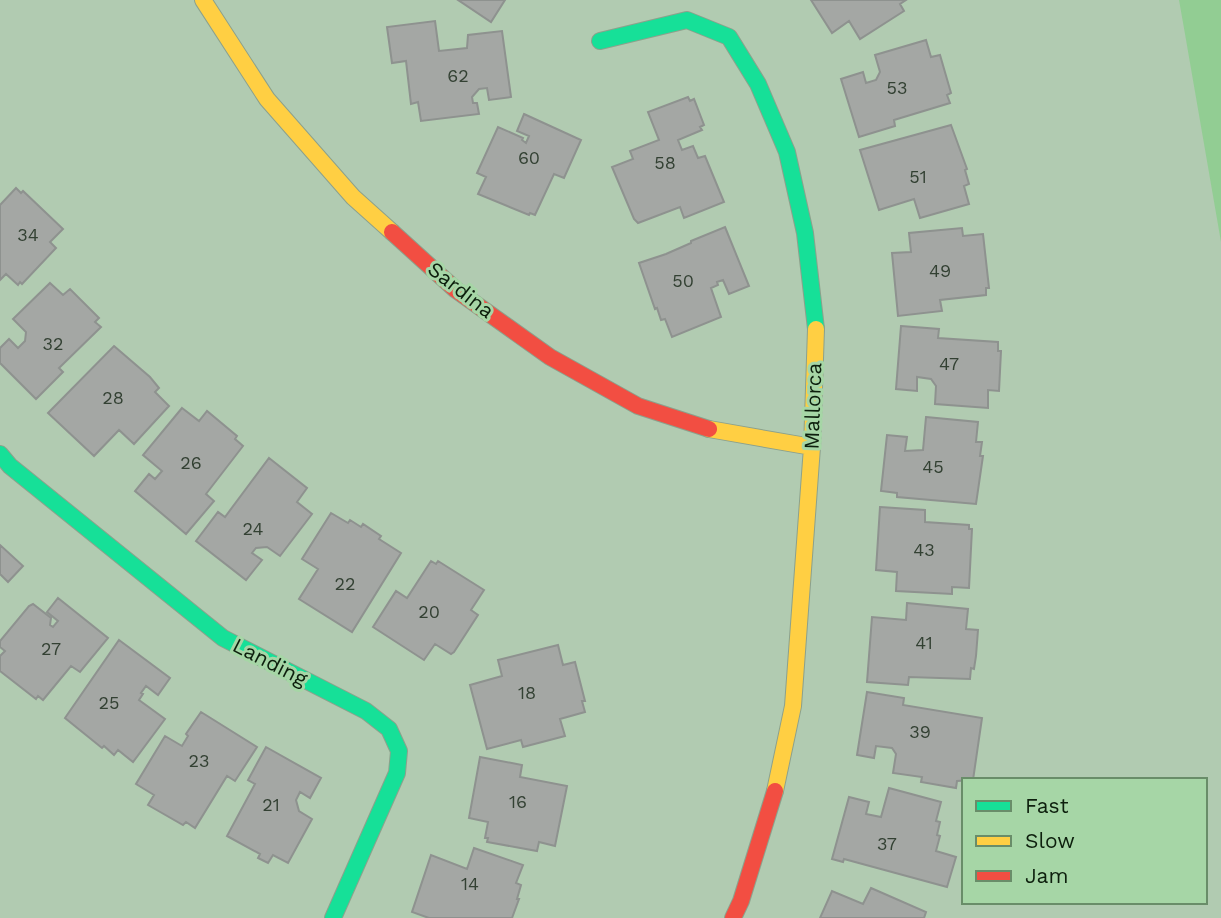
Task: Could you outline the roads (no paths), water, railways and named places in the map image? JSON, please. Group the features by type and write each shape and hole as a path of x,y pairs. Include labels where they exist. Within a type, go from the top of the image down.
{"street":[{"name":"Sardina","path":"203,0 267,99 353,197 456,290 550,357 638,406 713,430 812,447"},
{"name":"Mallorca","path":"600,41 687,20 729,37 758,84 787,152 805,233 816,321 812,447 793,706 776,787 741,901 733,918"},
{"name":"Landing","path":"0,454 10,466 223,638 366,710 388,729 399,751 397,773 333,918"}]}
